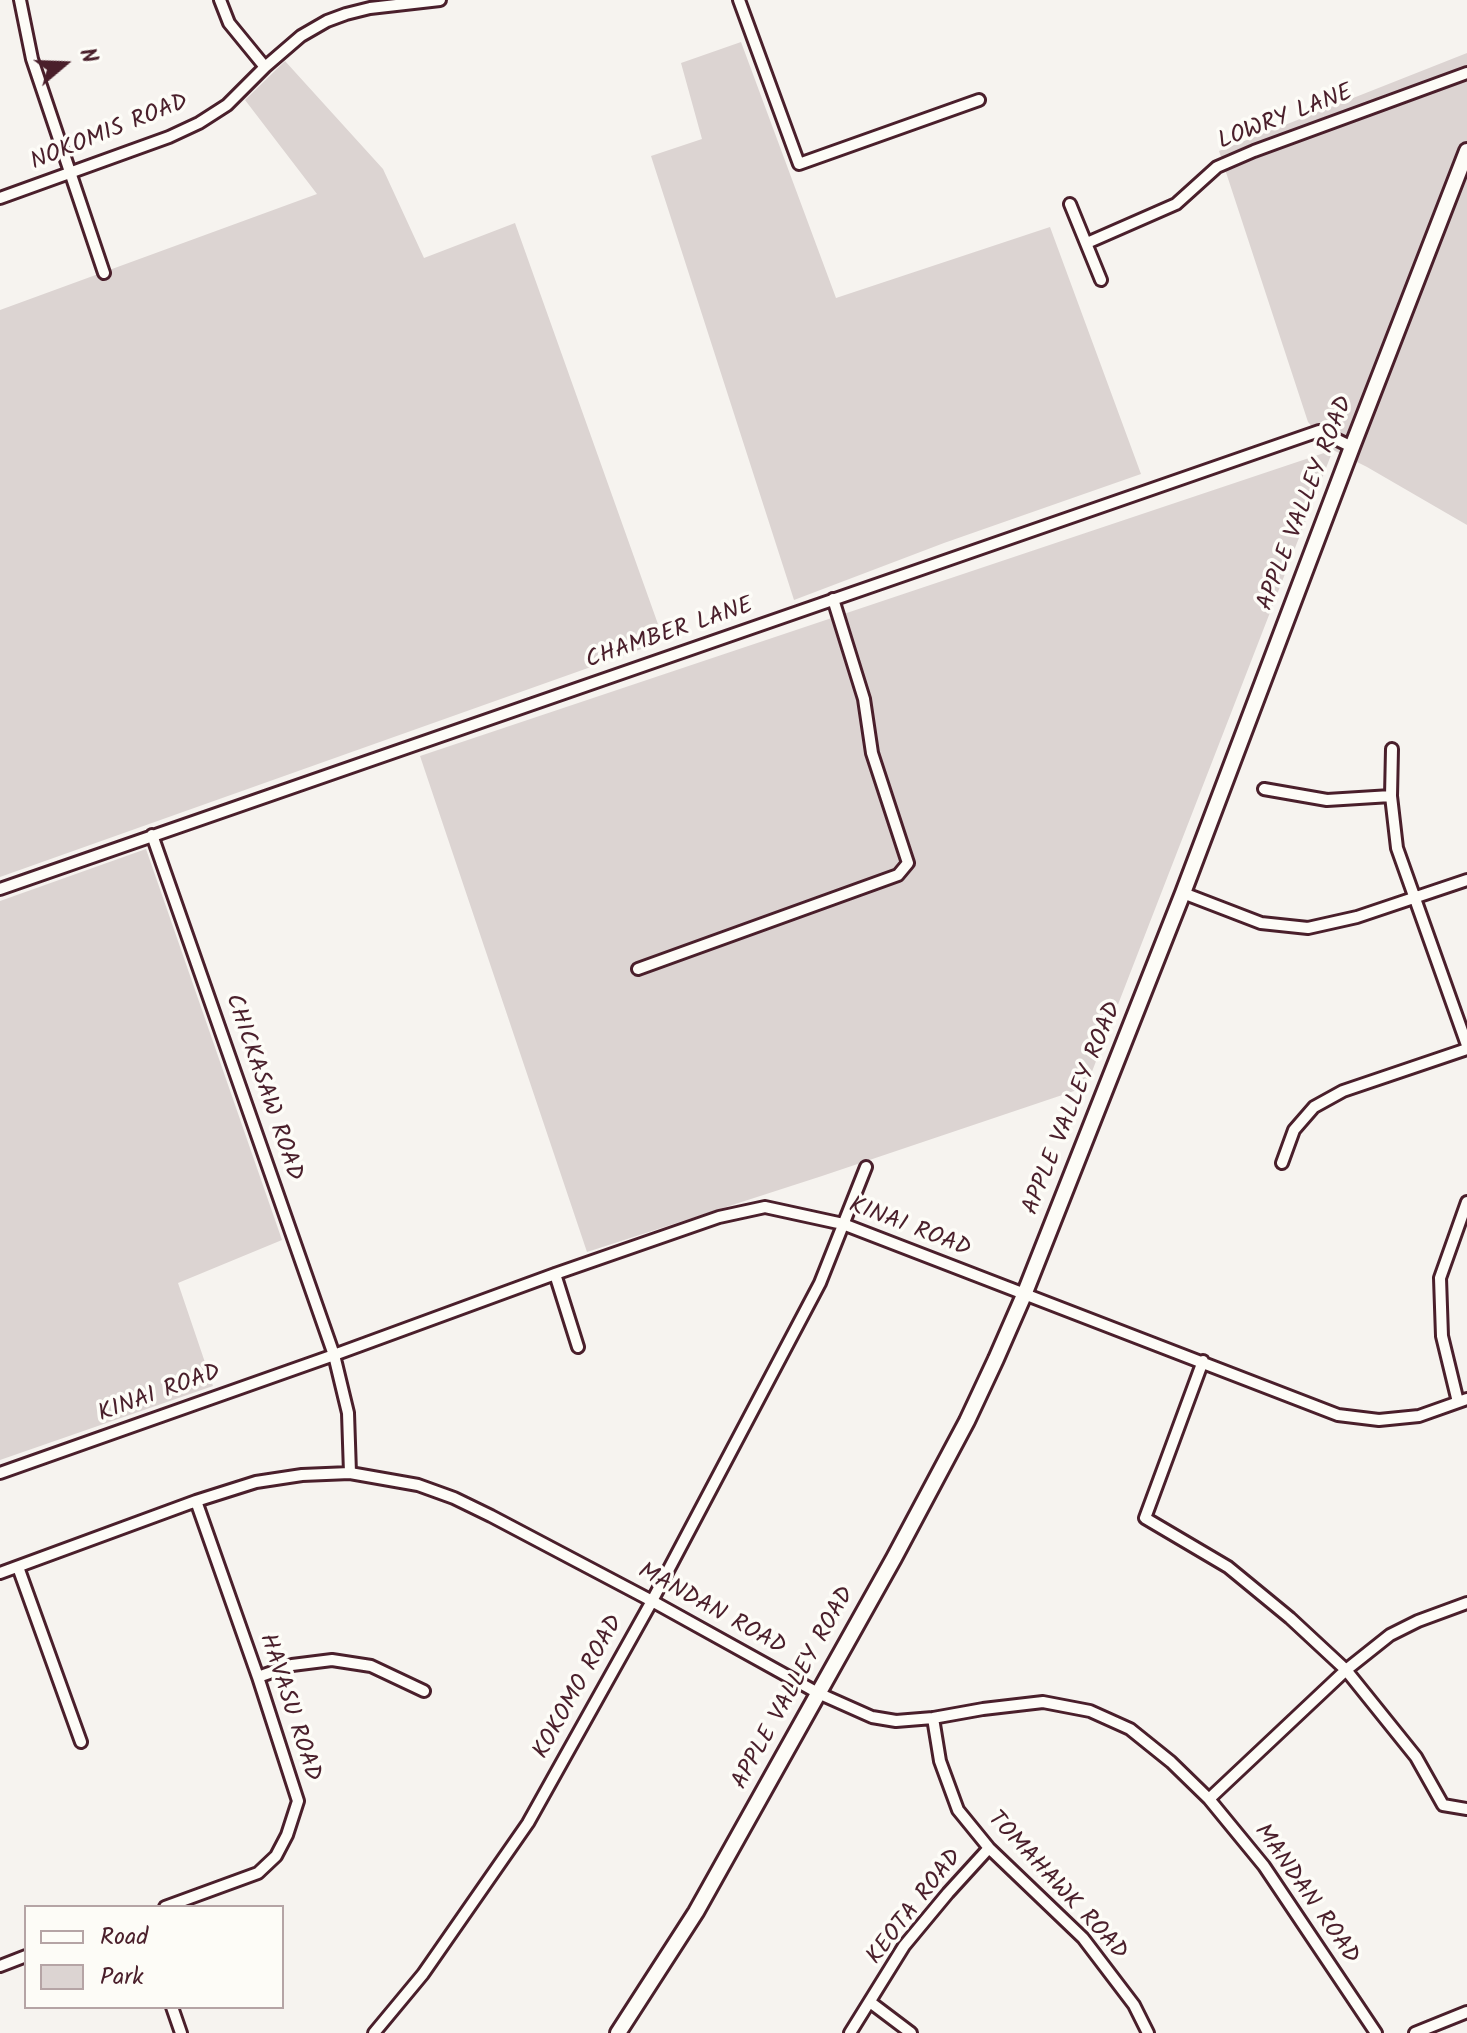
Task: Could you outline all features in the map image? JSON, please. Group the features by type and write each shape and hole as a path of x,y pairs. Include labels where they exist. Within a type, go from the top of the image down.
{"main road":[{"name":"APPLE VALLEY ROAD","path":"618,2033 696,1912 894,1558 967,1421 1024,1295 1183,893 1467,151"}],"street":[{"path":"20,0 32,59 104,273"},
{"path":"220,0 229,23 265,67"},
{"name":"NOKOMIS ROAD","path":"0,198 169,137 199,123 227,105 301,36 327,21 370,8 440,0"},
{"path":"739,0 799,164 979,100"},
{"name":"LOWRY LANE","path":"1087,243 1176,204 1217,167 1467,73"},
{"path":"1070,204 1101,280"},
{"name":"CHAMBER LANE","path":"0,889 1319,431 1352,447"},
{"path":"638,969 898,875 908,863 872,753 864,699 833,599"},
{"path":"1282,1163 1294,1130 1314,1107 1343,1091 1467,1047 1397,848 1391,796 1392,749"},
{"path":"1264,789 1327,800 1391,796"},
{"name":"CHICKASAW ROAD","path":"152,835 334,1355"},
{"path":"1183,893 1261,923 1308,928 1357,917 1467,880"},
{"name":"KOKOMO ROAD","path":"374,2033 423,1974 528,1823 652,1601 814,1296 866,1167"},
{"path":"1463,1400 1442,1336 1440,1278 1467,1202"},
{"name":"KINAI ROAD","path":"0,1473 555,1274 719,1217 765,1207 843,1224 1338,1415 1379,1420 1419,1416 1463,1400"},
{"path":"555,1274 578,1347"},
{"path":"334,1355 348,1413 350,1473"},
{"path":"1203,1361 1145,1518 1228,1567 1290,1618 1346,1670 1416,1757 1443,1805 1467,1809"},
{"name":"MANDAN ROAD","path":"0,1573 256,1482 302,1475 350,1473 418,1485 491,1516 818,1693 872,1717 896,1721 933,1718 1043,1702 1090,1711 1130,1729 1171,1762 1209,1799 1264,1866 1376,2033"},
{"name":"HAVASU ROAD","path":"170,1905 258,1873 276,1856 287,1835 298,1801 196,1501"},
{"path":"18,1567 81,1742"},
{"path":"1209,1799 1346,1670 1390,1635 1467,1603"},
{"path":"258,1677 292,1665 332,1660 371,1666 424,1691"},
{"name":"TOMAHAWK ROAD","path":"933,1718 940,1761 958,1810 989,1848 1083,1938 1134,2005 1148,2033"},
{"name":"KEOTA ROAD","path":"850,2033 904,1946 989,1848"},
{"path":"0,1966 24,1957"},
{"path":"870,2002 911,2033"},
{"path":"173,2009 181,2033"},
{"path":"1415,2033 1467,2012"}],"green space":[{"path":"741,42 836,298 1050,227 1141,474 794,600 651,156 702,139 681,63"},
{"path":"1467,53 1467,525 1333,450 1308,422 1219,151"},
{"path":"285,61 383,169 424,258 515,223 664,641 0,877 0,310 317,194 245,100"},
{"path":"1333,450 1086,1087 587,1252 420,756"},
{"path":"146,849 282,1240 178,1283 213,1386 0,1460 0,901"}]}
